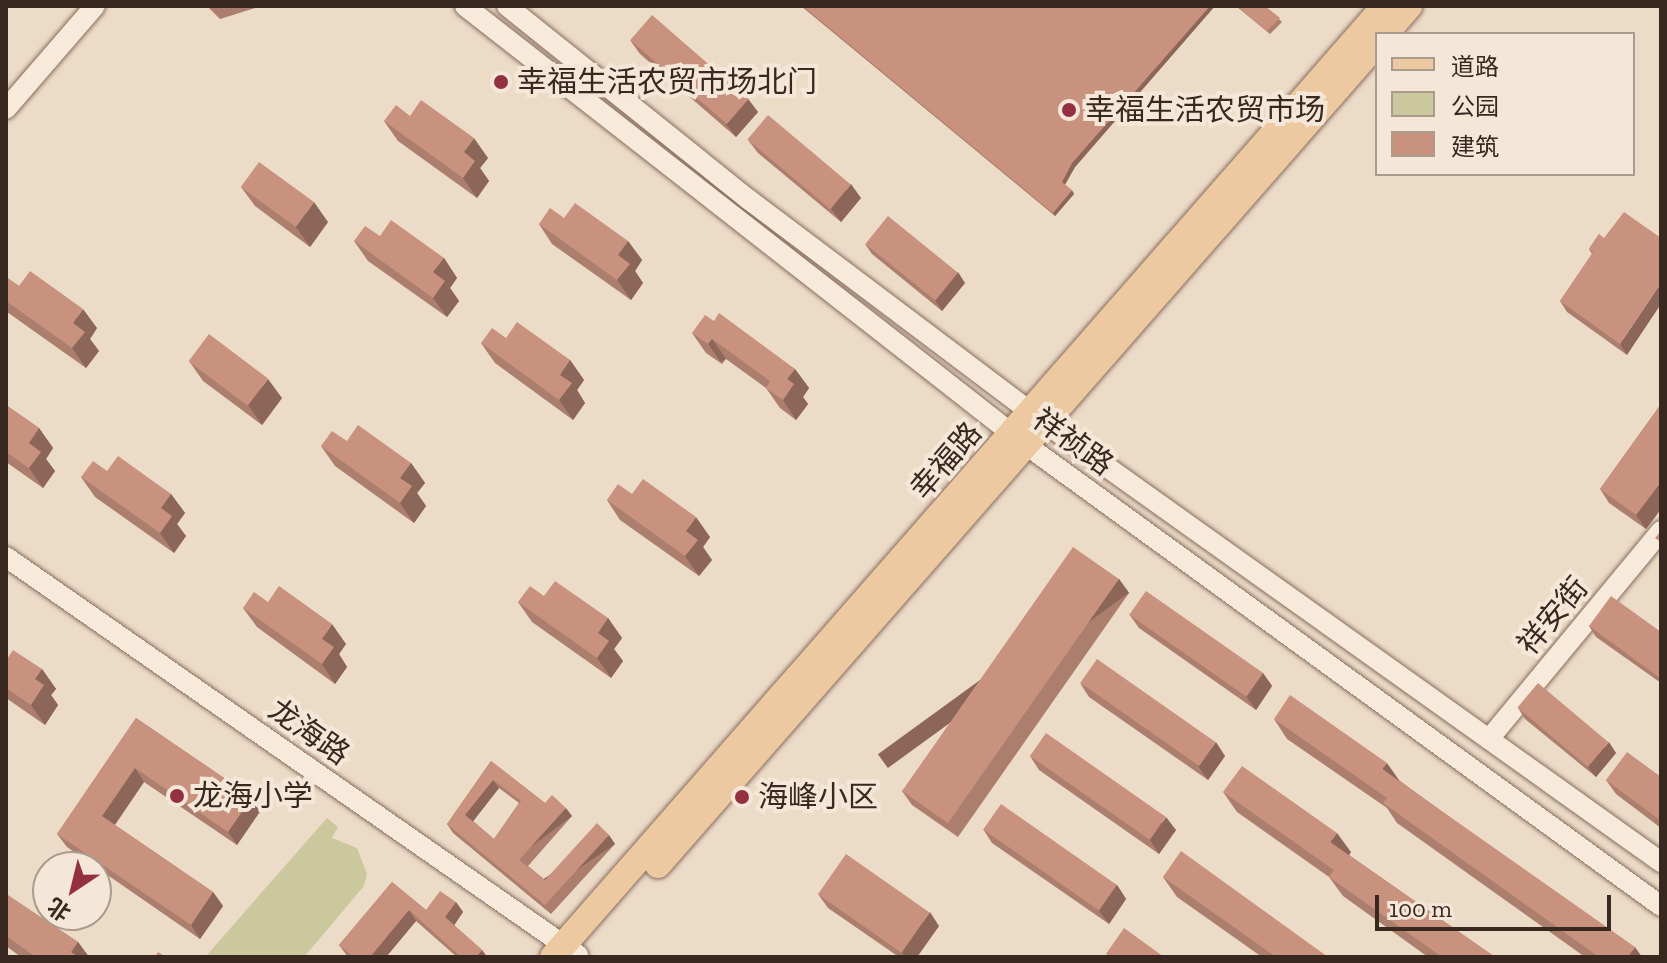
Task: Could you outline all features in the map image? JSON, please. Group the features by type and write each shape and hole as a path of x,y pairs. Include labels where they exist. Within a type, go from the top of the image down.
{"main road":[{"name":"幸福路","path":"1040,419 1385,6"},
{"path":"1387,32 1409,6"},
{"name":"幸福路","path":"568,954 1021,440 1375,45"}],"street":[{"path":"6,109 95,6"},
{"name":"祥祯路","path":"465,6 1021,440 1661,906"},
{"name":"祥祯路","path":"507,6 748,199 1040,419 1661,862"},
{"name":"祥安街","path":"1489,739 1661,531"},
{"name":"龙海路","path":"6,557 568,954"}],"green space":[{"path":"327,818 338,827 332,838 357,848 367,874 364,886 304,957 207,955"}],"building":[{"name":"幸福生活农贸市场","path":"803,6 1210,6 1072,163 1062,182 1072,190 1053,213"},
{"path":"1237,6 1265,6 1280,18 1267,31"},
{"path":"652,15 749,99 727,124 630,40"},
{"path":"421,100 474,138 464,152 475,161 463,178 384,121 396,105 410,116"},
{"path":"768,115 851,184 830,209 747,140"},
{"path":"259,162 314,202 296,227 241,187"},
{"path":"575,203 628,241 618,255 630,264 617,280 539,224 550,208 564,218"},
{"path":"1624,212 1661,238 1661,283 1620,344 1560,301 1593,252 1589,249 1599,234 1604,238"},
{"path":"888,216 958,273 935,301 865,244"},
{"path":"391,220 444,258 433,272 445,281 433,298 354,241 365,226 380,236"},
{"path":"30,271 83,309 73,323 85,332 72,348 6,301 6,277 19,286"},
{"path":"719,313 795,369 787,379 794,384 783,400 766,388 770,381 712,339 708,344 692,333 705,315 714,321"},
{"path":"517,322 570,360 560,375 572,383 559,400 481,343 492,328 506,338"},
{"path":"209,334 268,379 248,406 189,361"},
{"path":"1661,404 1661,482 1636,515 1600,489"},
{"path":"6,405 39,428 29,443 41,452 29,468 6,452"},
{"path":"358,425 411,463 400,478 412,486 400,503 321,446 332,431 347,441"},
{"path":"118,456 171,494 161,508 172,516 160,533 81,477 93,461 107,471"},
{"path":"643,479 696,517 686,531 698,540 685,556 607,500 618,484 632,494"},
{"path":"1073,547 1119,579 948,823 902,791"},
{"path":"555,581 608,618 598,633 609,641 597,658 518,602 530,586 544,596"},
{"path":"279,586 332,624 322,639 334,647 322,664 243,608 254,592 268,602"},
{"path":"1146,591 1263,673 1247,697 1129,615"},
{"path":"1611,596 1661,632 1660,678 1589,626"},
{"path":"13,650 42,669 35,679 44,685 31,705 6,688 6,658"},
{"path":"1097,659 1216,742 1199,766 1080,683"},
{"path":"1538,683 1608,742 1588,767 1517,708"},
{"path":"1290,695 1387,763 1382,769 1635,947 1628,957 1599,957 1383,803 1387,798 1274,719"},
{"path":"136,718 252,797 228,832 135,768 102,816 213,892 191,925 112,871 112,851 82,851 57,834"},
{"path":"1046,733 1166,817 1150,840 1030,756"},
{"path":"1627,752 1661,777 1661,821 1606,780"},
{"path":"491,761 545,803 552,795 566,808 519,860 545,880 597,823 609,835 545,905 447,824","holes":["493,780 521,801 494,839 465,815"]},
{"path":"1242,766 1337,833 1330,842 1495,957 1442,957 1329,877 1334,870 1223,792"},
{"path":"1001,804 1117,885 1099,910 983,829"},
{"path":"1181,851 1328,957 1276,957 1163,877"},
{"path":"846,854 930,913 901,953 818,894"},
{"path":"392,882 426,910 440,891 456,902 445,917 482,950 476,957 461,957 409,910 370,957 353,957 339,945"},
{"path":"6,894 32,911 32,931 62,931 78,942 71,952 79,957 36,957 6,936"},
{"path":"1124,928 1164,957 1111,957 1106,954"}],"place":[{"name":"幸福生活农贸市场北门","path":"501,82"},
{"name":"幸福生活农贸市场","path":"1069,110"},
{"name":"龙海小学","path":"177,796"},
{"name":"海峰小区","path":"742,797"}]}
